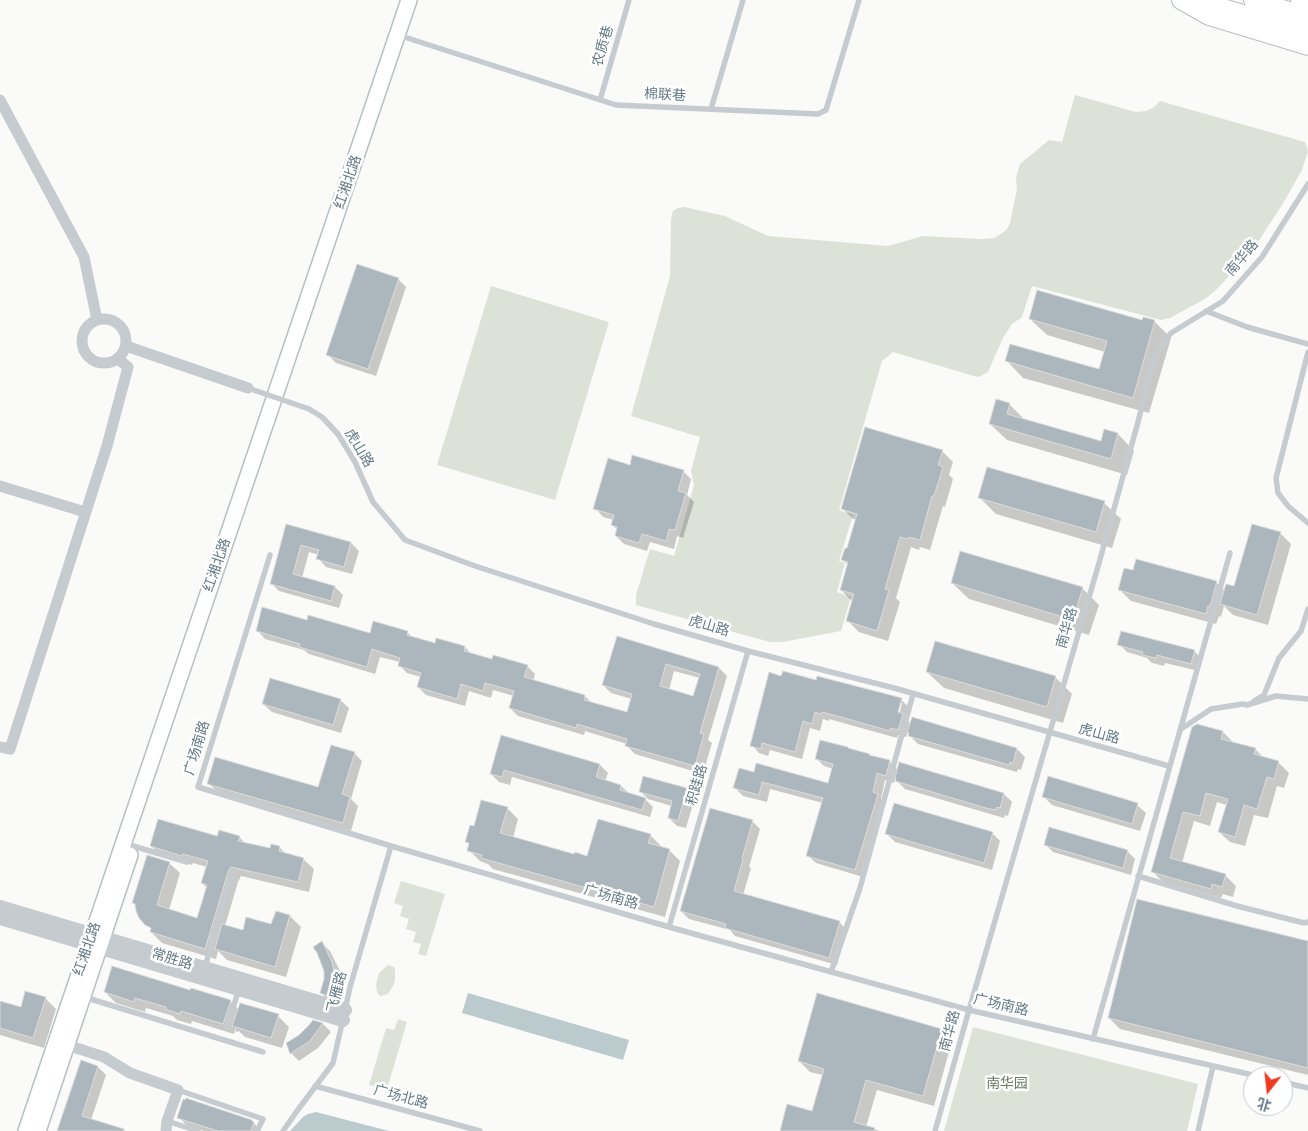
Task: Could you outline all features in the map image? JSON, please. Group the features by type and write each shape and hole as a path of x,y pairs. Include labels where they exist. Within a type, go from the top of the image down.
{"main road":[{"name":"红湘北路","path":"38,1131 83,997 95,941 133,846 402,37 409,0"},
{"name":"红湘北路","path":"26,1131 95,941 402,37 419,0"},
{"path":"1181,0 1209,16 1308,46"},
{"path":"1195,0 1308,33"},
{"path":"1253,0 1308,17"},
{"path":"1300,0 1308,2"}],"street":[{"path":"0,100 84,257 98,320"},
{"path":"105,319 113,321 124,331 126,346 118,359 105,364 92,360 83,349 82,342 86,329 91,324 105,319"},
{"path":"126,346 248,388"},
{"path":"0,747 10,749 107,446 128,367 118,359"},
{"path":"0,486 85,512"},
{"name":"常胜路","path":"0,908 95,941 344,1015"},
{"name":"常胜路","path":"0,918 95,941"},
{"path":"67,1045 104,1057 130,1073 178,1090 166,1126"}],"lane":[{"name":"农质巷","path":"600,100 630,0"},
{"path":"711,109 743,0"},
{"name":"棉联巷","path":"402,37 616,105 818,114 826,110 859,0"},
{"name":"南华路","path":"935,1131 1099,563 1155,355 1171,333 1223,300 1262,257 1308,184"},
{"path":"1206,311 1247,327 1308,344"},
{"path":"1308,352 1276,478 1278,493 1288,506 1308,523"},
{"name":"虎山路","path":"248,388 309,409 322,417 338,434 356,462 373,502 404,540 475,566 645,621 1169,766"},
{"path":"1093,1039 1230,554"},
{"name":"广场南路","path":"270,556 198,787 391,846 669,927 969,1010 1243,1073"},
{"path":"1248,705 1264,695 1279,658 1301,631 1308,609"},
{"name":"积跬路","path":"669,927 748,650"},
{"path":"831,972 860,888 913,694"},
{"path":"1181,728 1211,709 1243,704 1248,705 1276,696 1308,699"},
{"path":"133,846 187,862"},
{"name":"飞雁路","path":"283,1131 333,1062 353,978 391,846"},
{"path":"202,973 232,873"},
{"path":"1138,876 1237,906 1304,923 1308,922"},
{"path":"227,1027 240,984"},
{"path":"83,997 263,1052"},
{"path":"1198,1131 1214,1066"},
{"path":"1293,1084 1308,1088"},
{"name":"广场北路","path":"315,1086 480,1131"},
{"path":"178,1090 263,1118 257,1131"},
{"path":"166,1126 198,1131"}],"green space":[{"path":"1075,95 1136,112 1146,111 1160,101 1305,142 1308,151 1302,170 1252,251 1218,288 1205,299 1170,318 1161,320 1032,286 1022,317 1012,324 1003,338 988,372 981,376 977,377 893,352 882,361 839,510 853,515 839,561 845,563 837,592 851,597 841,631 783,642 770,642 636,605 636,595 650,549 674,556 694,485 691,471 700,437 631,416 670,276 671,219 673,211 684,207 725,216 768,236 888,246 923,236 994,238 1007,229 1010,223 1017,189 1016,177 1020,164 1049,140 1062,142"},
{"path":"491,286 609,322 555,500 437,465"},
{"path":"401,881 445,894 426,956 418,954 421,944 413,942 416,932 406,929 409,919 400,916 403,906 394,903"},
{"path":"388,965 394,967 395,970 394,984 388,994 381,996 377,992 376,984 379,973"},
{"path":"398,1019 407,1022 387,1089 369,1085 386,1028 394,1030"},
{"name":"南华园","path":"973,1027 1198,1084 1187,1131 944,1131"}],"shaded area":[{"path":"468,993 629,1040 623,1060 462,1013"},
{"path":"316,1112 389,1131 290,1131 303,1117"}],"building":[{"path":"357,264 399,278 368,369 326,355"},
{"path":"1037,290 1142,320 1143,317 1155,320 1133,398 1005,361 1010,344 1099,369 1107,341 1029,319"},
{"path":"996,399 1010,403 1007,414 1101,441 1104,429 1118,433 1111,459 989,424"},
{"path":"865,427 943,450 938,465 943,467 934,496 932,496 920,540 900,537 885,589 889,590 877,631 846,621 854,594 840,590 848,562 841,560 845,548 847,548 857,514 841,509"},
{"path":"632,455 684,470 678,491 686,493 675,530 669,529 666,541 642,534 639,543 615,536 617,527 611,525 614,515 593,509 608,458 630,465"},
{"path":"987,467 1105,501 1096,532 978,498"},
{"path":"286,524 351,542 344,567 316,559 319,550 301,545 293,574 335,586 331,601 270,584"},
{"path":"1252,524 1281,532 1257,615 1220,604 1226,584 1234,586"},
{"path":"960,551 1083,587 1073,620 951,583"},
{"path":"1136,559 1217,581 1206,614 1118,590 1124,568 1133,570"},
{"path":"262,607 307,620 308,615 370,633 373,621 408,631 407,635 435,643 436,638 465,646 464,651 492,659 493,655 528,665 524,677 585,695 584,700 627,712 632,694 602,685 617,636 719,667 700,733 704,734 695,766 625,746 627,739 577,724 576,728 509,708 514,691 485,683 483,691 461,684 457,699 417,687 421,673 398,666 400,658 372,649 367,667 299,647 300,644 256,631","holes":["666,664 700,674 693,696 660,686"]},
{"path":"1121,631 1195,650 1191,664 1157,655 1156,658 1142,655 1143,652 1117,645"},
{"path":"935,641 1056,676 1047,707 926,672"},
{"path":"783,671 816,680 817,676 902,698 898,712 903,714 898,730 890,728 890,731 822,712 821,714 815,712 812,724 803,721 795,752 762,743 761,749 750,746 769,672 781,676"},
{"path":"270,678 341,699 333,725 262,704"},
{"path":"912,717 1017,748 1013,763 1010,762 1009,765 908,736 909,733 907,733"},
{"path":"1197,724 1223,731 1221,739 1256,748 1254,754 1279,761 1274,779 1267,777 1257,809 1244,805 1235,837 1218,832 1228,799 1206,793 1200,816 1183,812 1170,858 1226,874 1222,887 1212,884 1211,889 1151,872 1192,727"},
{"path":"501,735 600,764 596,777 621,785 620,790 646,798 642,810 504,770 502,777 490,774"},
{"path":"820,740 890,760 886,776 877,773 873,792 878,794 855,870 806,856 823,798 762,782 759,795 733,788 739,768 754,772 756,763 828,783 833,764 815,759"},
{"path":"331,745 355,752 342,794 350,797 343,823 207,784 215,757 318,787"},
{"path":"899,762 1004,793 1000,808 997,807 996,810 986,808 895,781"},
{"path":"643,776 687,788 678,821 668,818 672,801 639,792"},
{"path":"1048,776 1138,803 1132,824 1042,797"},
{"path":"481,800 508,807 500,833 574,854 575,852 587,856 598,819 651,834 648,843 670,849 654,907 481,858 482,855 467,851 469,843 465,842 470,825 474,826"},
{"path":"894,803 993,832 984,863 885,834"},
{"path":"710,808 753,820 734,891 840,921 829,958 725,928 726,924 680,911"},
{"path":"158,819 217,836 219,830 240,836 238,841 270,848 271,844 280,846 279,851 304,858 298,882 231,867 205,949 150,932 151,928 145,925 139,918 135,904 132,903 147,855 170,862 157,905 197,918 207,885 201,883 208,861 183,854 182,856 150,846"},
{"path":"1049,827 1128,850 1123,868 1044,845"},
{"path":"1137,899 1308,941 1308,1068 1108,1018"},
{"path":"276,911 290,915 275,967 215,949 222,924 243,930 246,917 271,924"},
{"path":"322,941 332,962 334,972 335,982 331,997 320,993 324,971 313,947"},
{"path":"112,966 190,990 191,988 231,1000 223,1024 181,1011 180,1014 165,1009 166,1007 135,998 134,1002 104,992"},
{"path":"25,991 46,997 33,1038 0,1028 0,1001 21,1007"},
{"path":"817,993 942,1029 923,1096 866,1080 854,1122 875,1128 874,1131 780,1131 787,1104 812,1111 824,1069 798,1061"},
{"path":"240,1003 279,1014 271,1038 232,1026"},
{"path":"313,1020 323,1023 310,1041 290,1054 286,1043 299,1035"},
{"path":"81,1060 98,1066 82,1116 124,1129 124,1131 57,1131"},
{"path":"186,1098 252,1120 254,1122 251,1131 218,1131 177,1118 183,1099 185,1100"}]}
